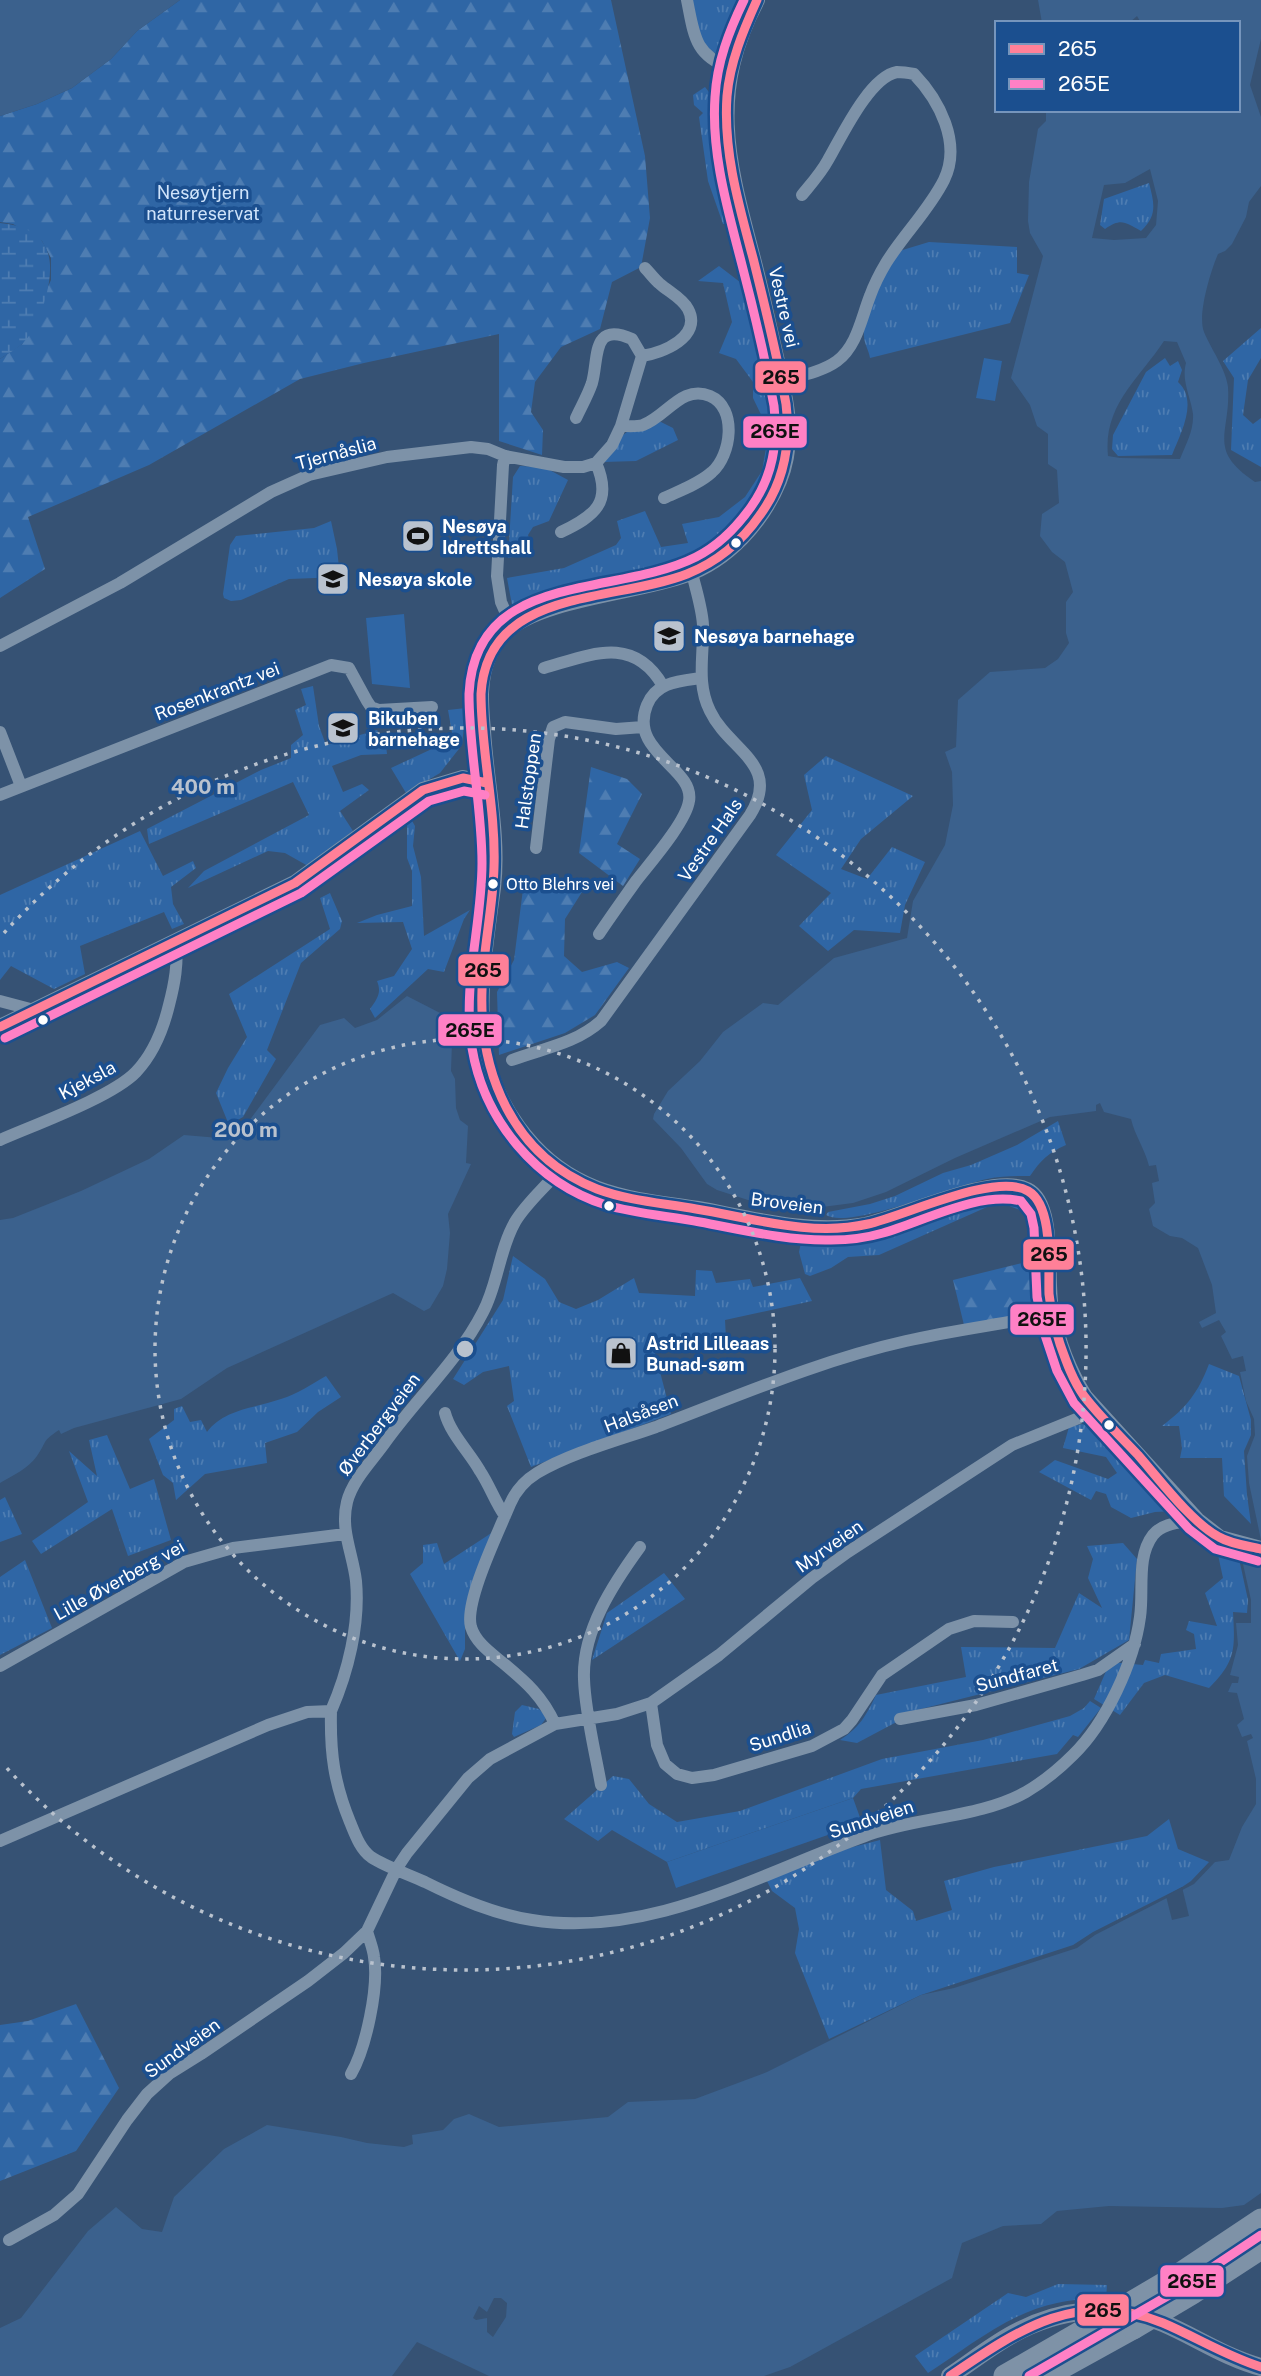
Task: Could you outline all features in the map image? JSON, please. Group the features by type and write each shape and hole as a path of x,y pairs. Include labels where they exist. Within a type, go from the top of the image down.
{"highway":[{"path":"1005,2376 1196,2264 1261,2220"},
{"path":"1046,2376 1192,2293 1261,2248"}],"main road":[{"path":"950,2376 1009,2336 1037,2322 1058,2315 1102,2310 1152,2318 1226,2354 1261,2367"}],"street":[{"path":"687,0 699,48 707,57 730,68"},
{"name":"Vestre vei","path":"512,627 559,607 692,573 743,537 760,517 774,492 785,462 788,440 787,413 782,381 731,169 726,121 730,68 744,27 757,0"},
{"path":"782,381 835,362 847,352 855,340 870,294 885,265 938,192 946,176 949,149 944,119 928,89 914,74 889,75 877,86 844,132 817,177 802,195"},
{"path":"642,356 667,349 679,341 689,331 691,320 681,300 645,268"},
{"path":"561,532 580,523 593,513 601,502 602,477 596,463 612,446 621,426 642,356 632,339 615,333 599,342 595,351 592,384 576,418"},
{"path":"621,426 643,425 691,394 711,396 724,410 729,424 722,460 700,480 664,498"},
{"name":"Tjernåslia","path":"0,646 114,586 271,492 309,475 387,457 471,447 564,467 583,467 596,463"},
{"path":"463,778 487,783 481,700 484,670 499,640 512,627 501,602 497,576 505,456"},
{"name":"Vestre Hals","path":"512,1060 566,1044 601,1021 756,806 761,778 756,768 720,727 705,701 701,678 703,625 692,573"},
{"path":"544,668 598,653 622,652 647,665 663,686"},
{"name":"Rosenkrantz vei","path":"0,795 331,665 340,664 349,668 371,706 379,710 432,707"},
{"path":"599,934 671,835 690,800 684,781 657,752 643,727 649,701 663,686 701,678"},
{"name":"Halstoppen","path":"536,848 549,739 553,727 565,722 616,729 643,727"},
{"path":"0,732 22,786"},
{"path":"0,1027 295,883 423,790 463,778 472,770 485,765"},
{"name":"Broveien","path":"487,783 496,858 482,1000 485,1053 494,1081 513,1119 534,1146 560,1169 585,1184 631,1198 812,1228 863,1225 991,1187 1018,1187 1031,1192 1037,1198 1045,1217 1047,1275 1052,1314 1063,1353 1085,1397 1197,1520 1216,1535 1261,1549"},
{"name":"Kjeksla","path":"0,1140 87,1102 135,1073 148,1056 164,1025 178,966 176,941"},
{"path":"0,1001 34,1010"},
{"name":"Øverbergveien","path":"331,1711 345,1677 355,1616 356,1580 345,1534 346,1508 353,1487 399,1423 470,1334 494,1288 505,1246 515,1223 528,1204 560,1169"},
{"name":"Halsåsen","path":"555,1724 546,1704 534,1690 487,1650 471,1628 468,1612 516,1491 526,1481 548,1467 777,1381 908,1340 1052,1314"},
{"name":"Myrveien","path":"397,1868 468,1778 490,1759 555,1724 617,1714 651,1703 719,1655 812,1578 848,1552 1012,1445 1096,1411"},
{"path":"445,1413 505,1516"},
{"name":"Sundveien","path":"331,1711 334,1778 356,1838 370,1856 476,1905 535,1921 592,1923 690,1904 866,1835 901,1824 982,1807 1024,1793 1075,1754 1102,1716 1123,1678 1130,1662 1141,1616 1146,1548 1153,1535 1171,1523 1197,1520"},
{"name":"Lille Øverberg vei","path":"0,1666 184,1562 233,1548 345,1534"},
{"path":"601,1785 584,1677 588,1643 613,1587 640,1547"},
{"name":"Sundlia","path":"651,1703 657,1745 665,1764 677,1774 692,1778 714,1775 812,1746 844,1729 882,1675 949,1629 974,1621 1013,1622"},
{"name":"Sundfaret","path":"900,1719 975,1705 1098,1670 1135,1644"},
{"path":"0,1841 268,1725 307,1712 331,1711"},
{"name":"Sundveien","path":"9,2240 54,2215 78,2194 127,2120 147,2094 169,2074 308,1981 367,1931 397,1868"},
{"path":"351,2074 358,2061 373,1999 374,1957 367,1931"}],"green space":[{"name":"Nesøytjern naturreservat","path":"180,0 611,0 645,156 650,218 641,267 612,282 600,329 561,347 535,382 531,412 543,430 542,455 499,441 499,334 300,379 149,465 28,517 45,569 0,598 0,359 22,344 51,280 51,258 42,241 13,224 0,222 0,116 37,104 72,88 111,59 137,31"},
{"path":"691,0 749,0 732,39 721,55 707,47 699,34"},
{"path":"705,87 719,105 721,162 742,248 740,258 728,224 723,224 708,181 699,117 703,113 694,105 693,95"},
{"path":"1149,183 1152,214 1141,231 1123,222 1105,229 1100,225 1104,199"},
{"path":"0,223 30,231 39,238 46,247 50,271 45,300 34,328 21,345 0,359"},
{"path":"929,242 1017,247 1017,273 1029,275 1010,323 870,358 864,339 864,326 870,304 896,252"},
{"path":"719,266 753,292 777,381 782,414 782,459 757,515 711,557 688,568 617,586 589,582 512,605 507,578 564,568 616,545 621,538 617,521 645,511 661,547 688,543 682,524 719,517 745,497 762,471 769,431 753,398 753,382 736,359 719,353 732,322 723,283 698,281"},
{"path":"1261,328 1261,358 1248,380 1243,415 1253,424 1261,418 1261,467 1231,450 1234,378 1223,361"},
{"path":"984,358 1002,361 995,401 976,398"},
{"path":"1165,358 1170,366 1178,361 1182,370 1178,382 1187,398 1186,418 1172,455 1118,456 1112,449 1113,435 1146,372"},
{"path":"661,422 673,428 678,440 636,461 603,462 626,433 640,425"},
{"path":"520,466 544,467 568,480 549,521 533,527 528,535 533,552 508,558 513,477"},
{"path":"331,521 340,577 289,579 241,600 231,601 224,598 230,545 236,536 314,528"},
{"path":"404,614 410,688 372,684 366,618"},
{"path":"313,686 319,726 326,745 377,730 386,745 387,754 361,755 332,766 343,792 362,784 369,790 340,811 353,831 308,866 285,853 268,851 188,888 204,871 309,815 293,782 149,844 147,829 261,770 291,758 291,745 303,735 295,710 306,705 301,689"},
{"path":"466,708 462,745 440,773 406,793 391,768 449,741 452,733 448,710"},
{"path":"826,756 913,796 861,839 841,869 867,879 892,847 925,862 905,905 900,933 854,930 828,951 799,926 831,893 776,855 812,810 804,775"},
{"path":"591,767 627,779 642,794 617,844 640,859 623,886 579,853"},
{"path":"407,812 415,826 413,846 421,877 424,936 470,910 444,972 428,969 375,1018 370,1009 379,992 377,981 394,976 412,949 403,922 357,923 412,906 412,871 407,858"},
{"path":"140,831 163,876 193,861 196,868 171,887 173,904 184,924 172,929 164,912 80,946 85,974 54,989 11,966 0,980 0,895"},
{"path":"523,889 582,892 565,919 564,956 582,972 617,962 629,968 595,1015 565,1033 499,1055 497,992 514,960"},
{"path":"330,893 342,921 340,929 301,963 267,1050 276,1059 243,1117 229,1125 216,1093 247,1037 229,994 330,929 320,898"},
{"path":"1058,1121 1066,1145 1045,1158 1030,1176 987,1179 857,1217 838,1218 826,1215 828,1212 895,1196 943,1173 971,1165 1017,1145"},
{"path":"1004,1197 1015,1201 1029,1212 1034,1228 1037,1258 1023,1211 1004,1204 987,1207 879,1255 848,1257 831,1268 810,1276 805,1274 799,1252 802,1238 833,1240 877,1232 988,1198"},
{"path":"513,1256 545,1279 559,1302 576,1309 598,1300 634,1278 639,1293 695,1296 696,1270 712,1271 716,1283 750,1279 753,1287 800,1278 812,1301 725,1320 726,1339 653,1345 671,1414 531,1467 507,1406 514,1401 509,1366 483,1372 464,1385 453,1379 503,1300"},
{"path":"1030,1261 1034,1315 964,1325 953,1280"},
{"path":"1209,1364 1239,1376 1251,1420 1251,1435 1244,1451 1251,1524 1224,1496 1222,1458 1180,1458 1182,1448 1179,1426 1162,1426 1191,1399"},
{"path":"326,1376 341,1397 318,1412 297,1432 265,1443 267,1463 205,1474 176,1500 173,1483 163,1475 149,1439 174,1420 174,1409 182,1406 190,1422 201,1420 207,1432 222,1418 287,1397"},
{"path":"1082,1424 1097,1428 1173,1511 1131,1518 1111,1507 1106,1494 1096,1491 1091,1500 1039,1472 1055,1460 1108,1479 1117,1473 1106,1457 1063,1448 1069,1427"},
{"path":"107,1435 130,1489 154,1479 171,1540 128,1556 112,1509 41,1554 32,1541 88,1502 69,1451 97,1476 89,1440"},
{"path":"5,1497 22,1534 0,1542 0,1500"},
{"path":"493,1532 465,1614 465,1649 460,1661 410,1574 423,1563 423,1545 437,1543 444,1564"},
{"path":"1123,1543 1137,1559 1129,1640 1079,1669 921,1709 857,1743 840,1740 861,1721 876,1695 966,1677 961,1647 1055,1648 1079,1593 1102,1608 1088,1578 1093,1559 1087,1546"},
{"path":"1217,1550 1238,1554 1248,1600 1247,1613 1233,1612 1232,1654 1218,1678 1209,1688 1165,1675 1144,1683 1120,1715 1094,1699 1110,1662 1143,1665 1145,1660 1159,1663 1161,1654 1196,1649 1194,1634 1186,1630 1189,1621 1217,1626 1205,1593 1223,1578"},
{"path":"25,1560 52,1628 0,1655 0,1577"},
{"path":"664,1573 685,1599 592,1660 607,1613"},
{"path":"1090,1701 1101,1708 1078,1737 1073,1735 1057,1754 861,1789 853,1798 667,1862 612,1830 598,1841 564,1819 613,1776 629,1779 649,1804 677,1822 740,1811 882,1759 983,1740 1070,1716"},
{"path":"522,1705 539,1709 547,1717 541,1725 514,1737 512,1734 515,1712"},
{"path":"853,1798 862,1823 676,1888 667,1862"},
{"path":"1169,1819 1178,1849 1209,1862 1182,1887 1073,1945 921,1995 829,2039 795,1953 799,1929 795,1908 772,1891 766,1879 822,1855 880,1840 886,1890 913,1911 916,1921 952,1910 944,1881 994,1867 1147,1836"},
{"path":"76,2004 119,2088 76,2151 0,2181 0,2025 28,2021"},
{"path":"1058,2284 1107,2285 1106,2299 1063,2302 1023,2314 990,2332 928,2373 915,2356 1008,2293 1026,2297"}],"shaded area":[{"path":"0,0 180,0 137,31 111,59 72,88 37,104 0,116"},
{"path":"1038,0 1261,0 1261,39 1250,85 1261,117 1261,186 1249,202 1246,217 1232,244 1218,254 1209,281 1202,324 1227,380 1228,403 1224,440 1226,450 1240,470 1255,482 1261,481 1261,1540 1249,1483 1247,1456 1255,1435 1254,1419 1246,1401 1240,1372 1246,1371 1243,1356 1232,1359 1221,1336 1226,1332 1219,1320 1202,1328 1199,1322 1216,1313 1212,1285 1198,1248 1153,1226 1149,1209 1155,1203 1152,1183 1159,1181 1156,1165 1149,1166 1131,1119 1104,1112 1100,1103 1096,1105 1096,1111 1050,1117 955,1158 886,1192 853,1203 822,1207 748,1200 717,1190 707,1184 681,1148 653,1119 668,1091 700,1061 723,1032 763,1003 778,1005 834,958 907,938 913,901 945,845 953,805 952,772 945,752 956,747 958,700 990,672 1045,668 1058,659 1069,643 1066,633 1066,602 1073,592 1065,562 1052,552 1040,536 1042,514 1059,503 1057,470 1048,464 1048,434 1037,426 1030,405 1011,378 1043,256 1030,233 1028,221 1029,182 1038,129 1046,121 1046,112 1240,112 1240,21 1140,21 1137,16 1131,21 1042,21","holes":["1150,169 1158,201 1156,225 1146,238 1092,238 1104,185 1125,183","1164,341 1177,342 1186,363 1185,383 1193,414 1191,431 1180,459 1108,456 1108,438 1117,407"]},
{"path":"407,996 444,1015 452,1042 451,1071 455,1079 456,1108 460,1120 468,1126 466,1163 471,1164 448,1214 450,1233 447,1269 443,1286 430,1308 424,1311 393,1293 227,1368 181,1399 74,1428 61,1434 59,1430 47,1439 30,1464 0,1483 0,1220 13,1218 81,1191 149,1159 184,1135 219,1138 249,1121 320,1025 344,1018 355,1028 377,1020"},
{"path":"1241,1555 1261,1558 1261,2193 1244,2205 1222,2208 1109,2206 1057,2211 1041,2224 1003,2226 962,2243 952,2278 790,2367 764,2376 489,2376 417,2342 392,2376 0,2376 0,2328 21,2318 88,2231 116,2207 142,2229 162,2232 174,2197 224,2149 267,2125 404,2147 413,2144 412,2135 443,2130 454,2119 469,2114 499,2127 608,2117 628,2102 695,2099 767,2072 921,1995 954,1988 1077,1948 1095,1935 1194,1884 1215,1862 1229,1860 1242,1827 1256,1804 1256,1779 1247,1741 1253,1738 1251,1734 1242,1737 1237,1725 1244,1719 1237,1693 1228,1692 1232,1683 1238,1683 1239,1677 1230,1675 1238,1645 1236,1623 1251,1623 1251,1600","holes":["494,2298 501,2298 507,2303 506,2317 493,2337 487,2332 487,2318 473,2318 479,2306 487,2312"]}],"pier":[{"path":"1182,1887 1189,1916 1172,1920 1166,1896"}],"transit line":[{"name":"265E","path":"744,0 721,59 714,118 726,203 774,406 772,459 764,483 751,507 733,529 712,548 663,570 554,594 522,607 496,626 477,654 469,694 482,863 469,1001 472,1048 478,1075 501,1124 536,1165 581,1195 618,1208 782,1237 838,1240 883,1233 987,1200 1021,1201 1031,1214 1034,1228 1037,1297 1045,1335 1057,1371 1074,1403 1189,1529 1215,1549 1258,1561"},
{"name":"265","path":"757,0 731,71 727,96 727,137 738,198 786,404 787,448 781,475 760,515 745,534 719,557 687,574 591,596 529,617 505,634 489,659 481,694 493,824 494,867 482,990 487,1052 495,1081 507,1109 523,1134 543,1156 568,1174 597,1189 634,1199 782,1225 825,1228 868,1224 950,1197 994,1187 1013,1187 1028,1191 1036,1199 1046,1223 1052,1313 1062,1350 1080,1390 1198,1522 1224,1539 1261,1549"},
{"name":"265","path":"0,1027 295,883 423,790 463,778 487,783"},
{"name":"265E","path":"5,1038 301,893 429,801 464,791 485,795"},
{"name":"265E","path":"1029,2376 1183,2287 1261,2235"},
{"name":"265","path":"950,2376 1000,2343 1050,2319 1076,2312 1103,2310 1132,2313 1163,2323 1261,2367"}],"place":[{"name":"Nesøya Idrettshall","path":"418,536"},
{"name":"Nesøya skole","path":"333,579"},
{"name":"Nesøya barnehage","path":"669,636"},
{"name":"Bikuben barnehage","path":"343,728"},
{"name":"Otto Blehrs vei","path":"493,884"},
{"name":"Astrid Lilleaas Bunad-søm","path":"621,1353"}]}
